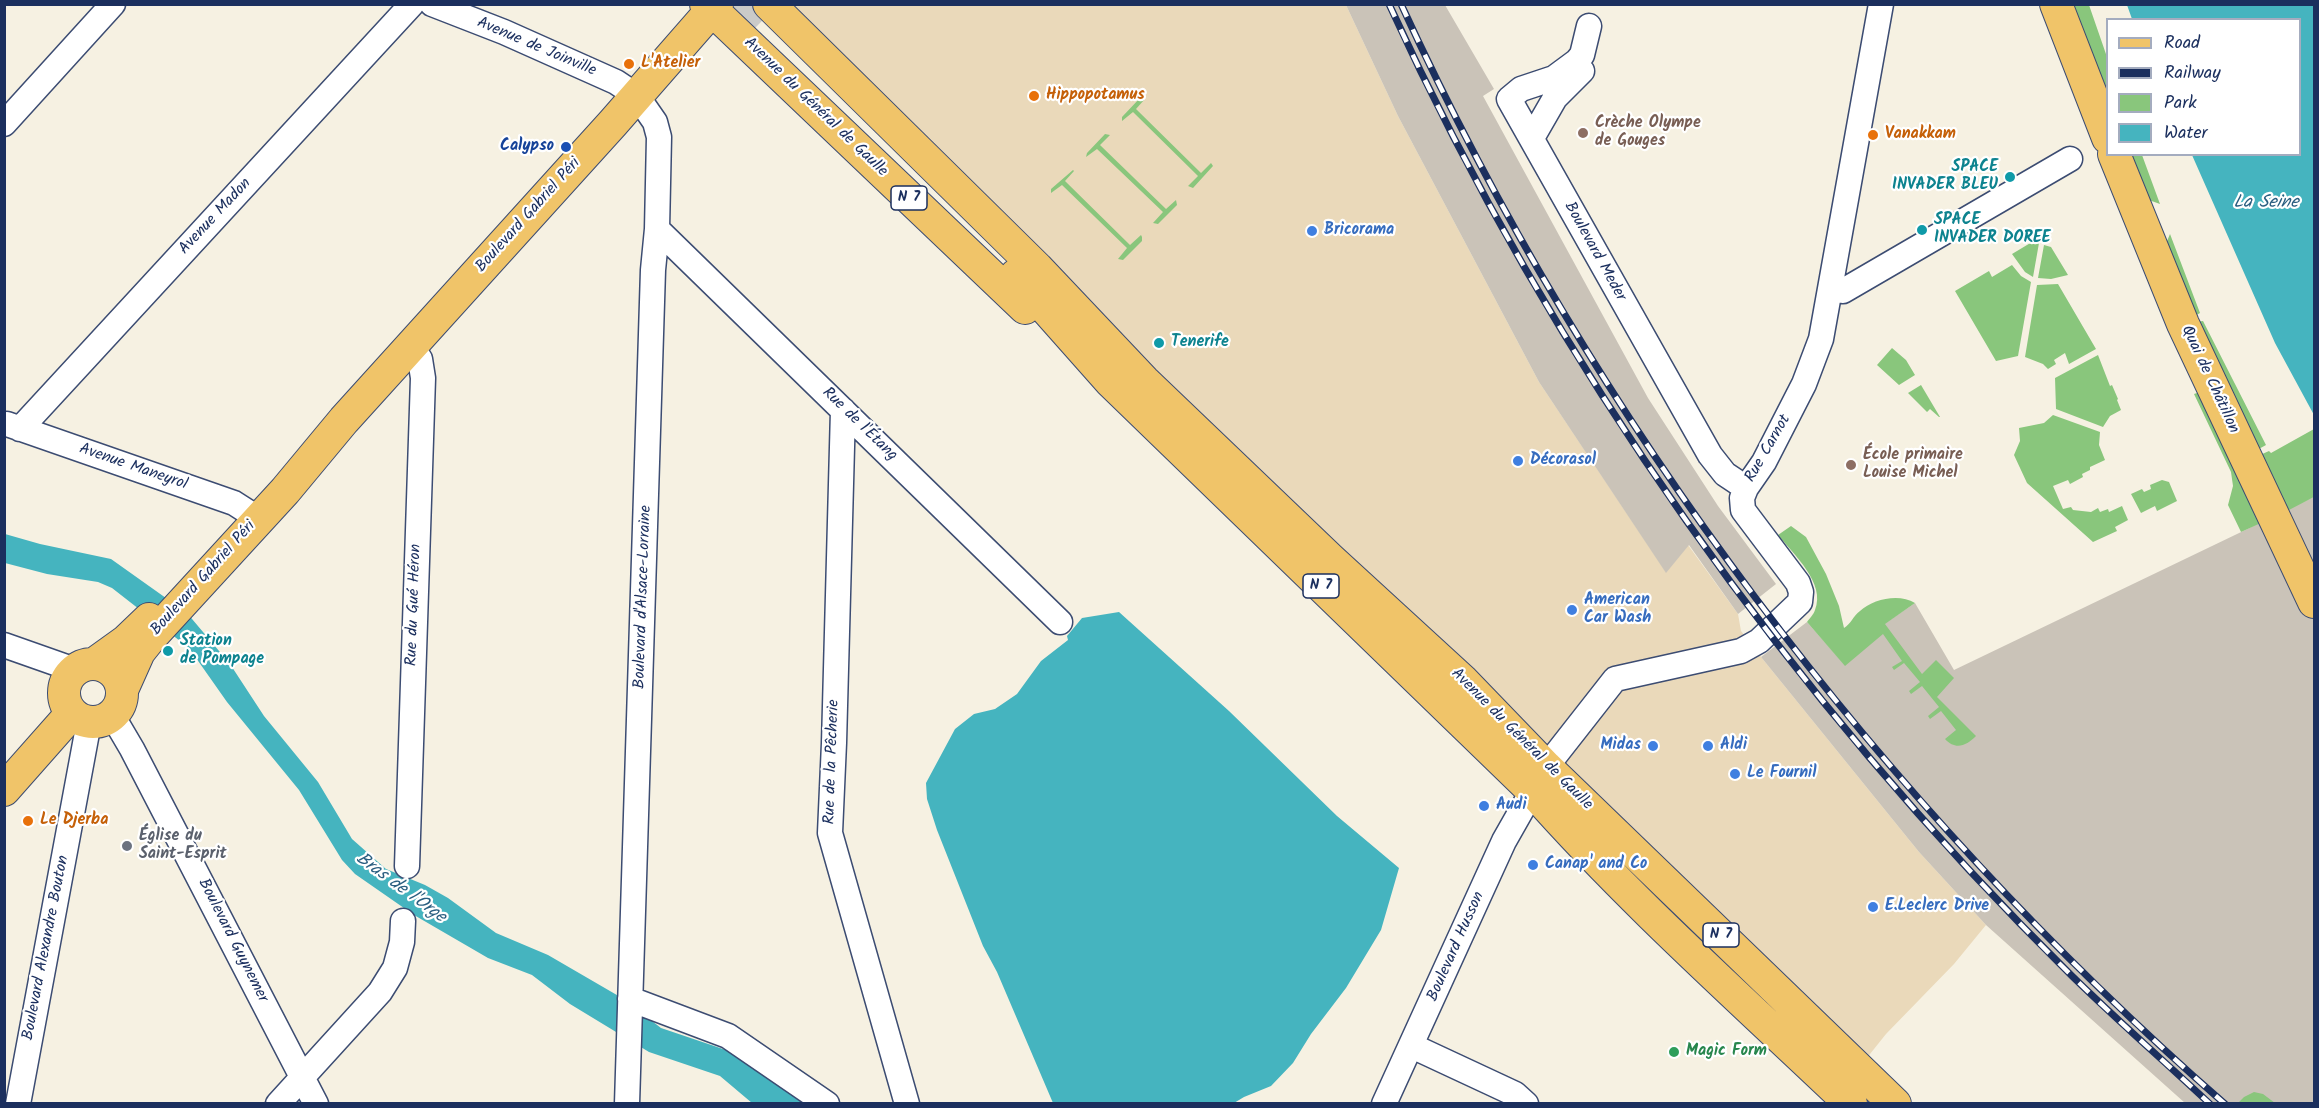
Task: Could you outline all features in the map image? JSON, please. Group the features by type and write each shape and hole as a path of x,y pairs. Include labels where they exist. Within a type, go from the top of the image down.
{"main road":[{"path":"2056,4 2106,133"},
{"name":"Boulevard Gabriel Péri","path":"4,790 99,710 140,652 154,623 252,514 277,474 344,420 637,96 712,6"},
{"name":"Avenue du Général de Gaulle","path":"712,6 1049,330 1110,381 1895,1104"},
{"name":"Avenue du Général de Gaulle","path":"763,15 1013,272 1110,381"},
{"name":"Avenue du Général de Gaulle","path":"763,15 1037,268 1144,381 1344,572 1463,681 1540,779 1557,818 1687,949 1851,1104"},
{"name":"Quai de Châtillon","path":"2115,156 2183,324 2314,602"},
{"name":"Avenue du Général de Gaulle","path":"1013,272 1144,381"},
{"name":"Boulevard Gabriel Péri","path":"85,667 154,623"},
{"path":"85,667 110,669 120,682 99,710 64,695 69,677 85,667"}],"street":[{"path":"4,124 113,4"},
{"name":"Avenue Madon","path":"12,426 412,4"},
{"name":"Avenue de Joinville","path":"432,4 504,32 616,82 637,96"},
{"name":"Rue Carnot","path":"1540,779 1615,679 1740,651 1759,641 1800,602 1801,592 1798,583 1743,510 1741,503 1746,488 1764,462 1804,384 1821,339 1881,4"},
{"path":"1532,138 1555,98 1589,63 1592,50 1588,15"},
{"name":"Boulevard Meder","path":"1588,15 1582,55 1577,61 1554,78 1521,90 1509,99 1710,455 1725,474 1746,488"},
{"name":"Boulevard d'Alsace-Lorraine","path":"627,1104 659,137 655,122 637,96"},
{"path":"1831,289 1843,291 2070,159"},
{"name":"Rue de l'Étang","path":"657,229 1060,621"},
{"name":"Rue du Gué Héron","path":"407,866 423,378 420,359 411,347"},
{"name":"Rue de la Pêcherie","path":"843,410 830,833 907,1104"},
{"name":"Avenue Maneyrol","path":"12,426 252,514"},
{"path":"4,645 85,667"},
{"name":"Boulevard Guynemer","path":"99,710 132,749 316,1104"},
{"name":"Boulevard Alexandre Bouton","path":"18,1104 99,710"},
{"name":"Boulevard Husson","path":"1384,1104 1504,841 1540,779"},
{"path":"278,1104 380,992 395,968 402,942 403,921"},
{"path":"630,999 728,1036 827,1104"},
{"path":"1412,1046 1515,1094 1526,1104"}],"shaded area":[{"path":"769,5 1346,5 1398,116 1539,382 1666,572 1688,545 1738,614 1741,631 1761,657 1919,852 1986,925 1954,964 1886,1034 1858,1069"},
{"path":"1346,5 1445,5 1494,89 1483,96 1648,398 1718,506 1776,584 1738,614 1689,545 1666,573 1539,382 1398,116"},
{"path":"2314,497 2314,1103 2185,1103 1986,925 1919,852 1761,657 1807,622 1845,665 1884,624 1915,603 1954,670"}],"green space":[{"path":"2071,5 2089,5 2106,54 2106,99"},
{"path":"1140,98 1144,100 1136,109 1201,173 1211,163 1213,166 1193,188 1188,186 1198,176 1133,112 1122,121 1122,117"},
{"path":"1105,134 1110,135 1100,145 1166,209 1176,200 1177,205 1158,224 1153,223 1163,212 1097,149 1086,157"},
{"path":"2128,156 2142,156 2160,204 2146,199"},
{"path":"1073,170 1065,181 1130,245 1141,235 1142,241 1123,260 1118,259 1127,248 1062,185 1051,193 1051,189"},
{"path":"2170,234 2200,313 2193,317 2165,246"},
{"path":"2032,242 2039,243 2033,277 2025,272 2012,254"},
{"path":"2044,245 2051,247 2068,275 2051,279 2038,278"},
{"path":"2012,265 2021,276 2031,282 2018,356 1996,361 1955,291 1989,271 1992,277"},
{"path":"2058,284 2096,349 2069,364 2065,353 2054,360 2056,364 2048,369 2043,364 2025,357 2037,285"},
{"path":"2203,321 2266,445 2257,450 2195,322"},
{"path":"1892,348 1906,360 1915,375 1899,385 1877,365"},
{"path":"2098,355 2121,410 2110,416 2103,427 2056,409 2055,378"},
{"path":"1921,385 1940,417 1930,409 1927,412 1908,393"},
{"path":"2200,392 2261,523 2241,532 2228,505 2233,486 2231,472 2194,394"},
{"path":"2053,415 2100,432 2099,445 2105,460 2090,467 2090,470 2082,474 2083,477 2070,484 2068,480 2053,486 2063,509 2071,507 2073,510 2091,512 2098,508 2100,512 2108,509 2109,512 2122,506 2128,520 2115,527 2117,531 2093,542 2027,483 2014,455 2020,441 2019,428 2044,423"},
{"path":"2314,429 2314,497 2287,511 2260,455 2269,451 2271,453"},
{"path":"2162,480 2169,482 2177,501 2157,511 2155,506 2141,513 2131,494 2142,489 2144,492 2151,489 2150,485"},
{"path":"1791,526 1806,537 1826,574 1839,606 1844,628 1860,611 1872,603 1901,598 1915,603 1885,624 1922,674 1936,660 1954,678 1937,697 1976,736 1973,739 1957,746 1945,739 1956,730 1941,711 1930,719 1928,716 1939,707 1922,686 1911,694 1909,691 1920,682 1904,663 1894,670 1892,667 1902,661 1883,634 1845,666 1807,622 1815,610 1816,590 1807,570 1778,535"},
{"path":"2254,1092 2263,1094 2275,1103 2238,1103"}],"water":[{"name":"La Seine","path":"2127,5 2314,5 2314,415 2275,343 2192,156 2301,156 2301,18 2132,18"},
{"name":"Bras de l'Orge","path":"5,534 111,559 187,613 230,664 264,716 318,782 352,839 386,869 425,885 448,898 496,933 548,955 622,998 661,1028 726,1050 809,1103 752,1103 720,1076 649,1052 570,1004 532,975 488,958 414,915 355,874 342,860 299,790 227,702 189,648 112,588 98,582 47,574 5,563"},
{"path":"1119,612 1229,711 1337,816 1399,868 1381,930 1346,988 1311,1034 1293,1063 1271,1086 1234,1103 1053,1103 997,972 983,946 927,799 926,783 955,729 974,714 995,709 1017,694 1041,661 1068,640 1067,636 1082,618"}],"tunnel":[{"path":"736,4 758,25"}],"railway":[{"path":"1389,4 1454,138 1525,269 1603,397 1687,521 1776,642 1870,758 1969,869 2072,976 2210,1104"},
{"path":"1401,4 1477,159 1562,310 1655,456 1755,598 1863,733 1977,863 2098,987 2225,1104"}],"place":[{"name":"L'Atelier","path":"629,64"},
{"name":"Hippopotamus","path":"1034,96"},
{"name":"Crèche Olympe de Gouges","path":"1583,133"},
{"name":"Vanakkam","path":"1873,135"},
{"name":"Calypso","path":"566,147"},
{"name":"SPACE INVADER BLEU","path":"2010,177"},
{"name":"SPACE INVADER DOREE","path":"1922,230"},
{"name":"Bricorama","path":"1312,231"},
{"name":"Tenerife","path":"1159,343"},
{"name":"Décorasol","path":"1518,461"},
{"name":"École primaire Louise Michel","path":"1851,465"},
{"name":"American Car Wash","path":"1572,610"},
{"name":"Station de Pompage","path":"168,651"},
{"name":"Midas","path":"1653,746"},
{"name":"Aldi","path":"1708,746"},
{"name":"Le Fournil","path":"1735,774"},
{"name":"Audi","path":"1484,806"},
{"name":"Le Djerba","path":"28,821"},
{"name":"Église du Saint-Esprit","path":"127,846"},
{"name":"Canap' and Co","path":"1533,865"},
{"name":"E.Leclerc Drive","path":"1873,907"},
{"name":"Magic Form","path":"1674,1052"}]}
